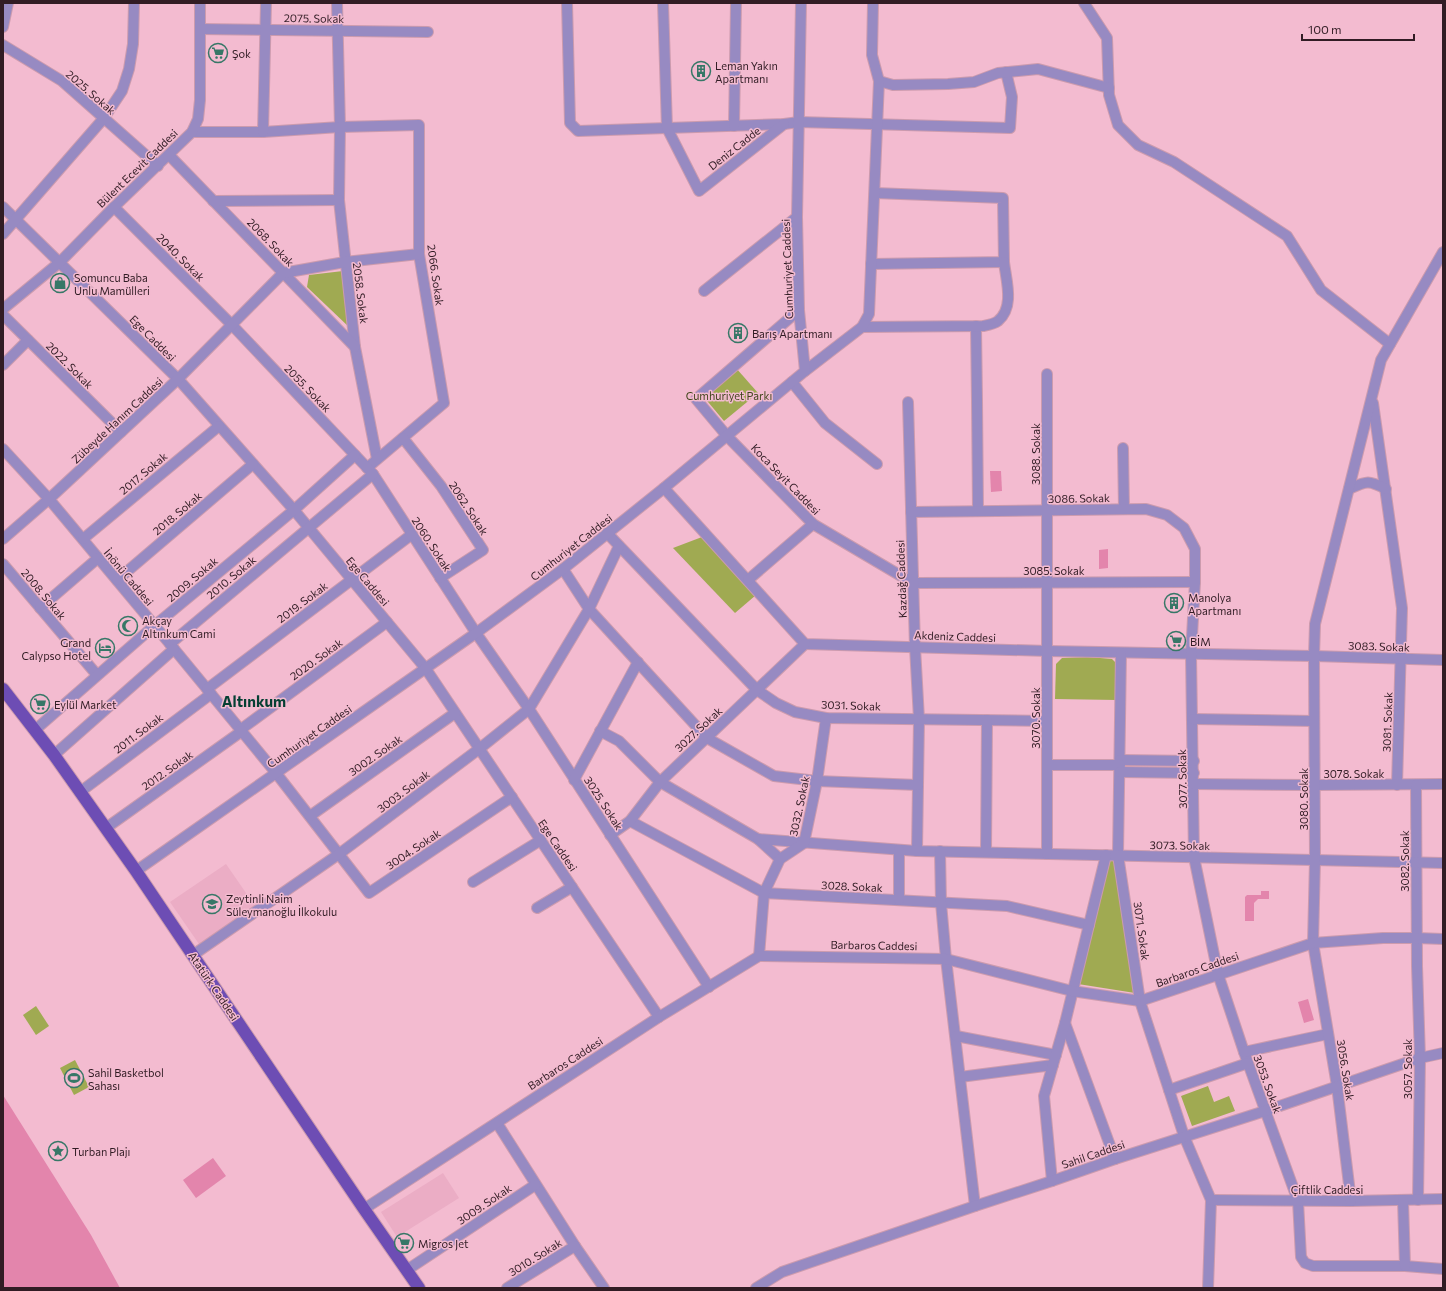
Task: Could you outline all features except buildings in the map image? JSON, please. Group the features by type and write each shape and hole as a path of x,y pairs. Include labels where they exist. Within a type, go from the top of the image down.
{"main road":[{"name":"Atatürk Caddesi","path":"3,689 54,755 136,871 419,1288"}],"street":[{"path":"3,27 8,3"},
{"path":"3,234 104,118 122,91 129,69 133,44 134,3"},
{"name":"Bülent Ecevit Caddesi","path":"3,310 60,262 114,207 192,132 198,119 200,100 200,3"},
{"path":"263,132 266,3"},
{"name":"2058. Sokak","path":"337,3 340,127 339,200 355,347 376,459"},
{"path":"567,3 570,123 578,131 784,124 799,122 1010,128 1012,98 1006,72"},
{"path":"662,3 667,128"},
{"path":"734,126 736,3"},
{"name":"Cumhuriyet Caddesi","path":"136,871 426,669 563,569 664,488 805,371 799,310 797,217 801,3"},
{"path":"805,371 862,327 869,314 880,81 872,55 873,3"},
{"path":"1084,3 1107,38 1109,95 1118,125 1138,145 1174,162 1287,236 1321,290 1390,344"},
{"name":"2075. Sokak","path":"200,29 428,32"},
{"name":"2025. Sokak","path":"3,45 62,81 158,166"},
{"path":"880,81 893,84 968,83 998,73 1038,70 1109,88"},
{"name":"Deniz Cadde","path":"667,128 699,191 784,124"},
{"name":"2066. Sokak","path":"340,127 419,125 419,254 444,403"},
{"path":"192,132 263,132 340,127"},
{"name":"2068. Sokak","path":"169,155 355,347"},
{"path":"862,327 983,326 997,322 1005,313 1008,301 1004,262 1003,198 875,193"},
{"path":"213,200 339,200"},
{"name":"Ege Caddesi","path":"3,207 178,379 294,510 426,669 659,1017"},
{"name":"2040. Sokak","path":"114,207 232,325"},
{"path":"704,291 797,217"},
{"name":"3080. Sokak","path":"1313,943 1316,860 1314,721 1315,624 1381,360 1443,252"},
{"path":"283,273 345,262 419,254"},
{"path":"872,264 1004,262"},
{"name":"Zübeyde Hanım Caddesi","path":"3,539 49,499 178,379 283,273"},
{"name":"Koca Seyit Caddesi","path":"799,310 696,400 727,436 813,524 913,583"},
{"name":"2022. Sokak","path":"3,315 121,432"},
{"name":"2055. Sokak","path":"232,325 370,471"},
{"path":"976,326 978,511"},
{"path":"3,365 28,340"},
{"name":"3088. Sokak","path":"1047,374 1048,582"},
{"path":"792,382 825,423 877,464"},
{"name":"3081. Sokak","path":"1372,397 1402,608 1397,785"},
{"name":"Kazdağ Caddesi","path":"908,402 915,647 919,719 917,851"},
{"name":"2010. Sokak","path":"54,755 172,647 308,528 370,471 376,459 444,403"},
{"name":"2017. Sokak","path":"83,539 219,426"},
{"name":"2062. Sokak","path":"403,438 441,486 483,550 440,578"},
{"path":"1123,448 1124,509"},
{"name":"İnönü Caddesi","path":"3,449 83,539 276,773 339,854"},
{"name":"2009. Sokak","path":"35,730 154,626 294,510 355,455"},
{"name":"2018. Sokak","path":"117,580 253,464"},
{"name":"2060. Sokak","path":"370,471 476,633"},
{"path":"1349,489 1363,482 1373,482 1386,489"},
{"path":"664,488 805,644"},
{"name":"3086. Sokak","path":"911,512 1146,509 1167,515 1184,528 1195,550 1195,582"},
{"path":"748,580 813,524"},
{"name":"3031. Sokak","path":"608,533 757,690 776,703 795,712 826,718 1047,721"},
{"name":"2019. Sokak","path":"209,692 351,580 411,535"},
{"name":"3003. Sokak","path":"193,955 339,854 480,749 528,709 589,609 619,546"},
{"path":"40,608 98,558"},
{"name":"2008. Sokak","path":"3,564 97,675"},
{"path":"563,569 589,609 707,738 774,776 817,781 918,785"},
{"name":"3070. Sokak","path":"1047,854 1048,582"},
{"name":"3085. Sokak","path":"913,583 1195,582"},
{"name":"3077. Sokak","path":"1195,582 1191,654 1194,761 1194,857 1218,974"},
{"name":"2020. Sokak","path":"241,731 387,622"},
{"name":"3025. Sokak","path":"476,633 528,709 708,987"},
{"name":"Akdeniz Caddesi","path":"805,644 1121,653 1314,656"},
{"name":"3027. Sokak","path":"610,835 630,821 660,782 805,644"},
{"name":"3071. Sokak","path":"1121,653 1118,855 1140,1001 1184,1136 1211,1200"},
{"name":"3083. Sokak","path":"1314,656 1401,660 1443,660"},
{"path":"574,780 638,662"},
{"name":"2011. Sokak","path":"80,792 209,692"},
{"name":"3002. Sokak","path":"310,816 455,713"},
{"name":"3032. Sokak","path":"780,859 804,843 817,781 826,718"},
{"path":"1193,719 1314,721"},
{"path":"986,852 987,720"},
{"name":"2012. Sokak","path":"106,828 241,731"},
{"path":"600,731 618,741 660,782 758,839 780,859 764,893 759,956"},
{"path":"1120,766 1194,761"},
{"path":"1047,764 1120,766 1194,773"},
{"name":"3078. Sokak","path":"1194,784 1443,784"},
{"name":"3082. Sokak","path":"1416,785 1417,938"},
{"name":"3004. Sokak","path":"339,854 369,893 512,797"},
{"name":"3028. Sokak","path":"630,821 764,893 1007,906 1089,925"},
{"name":"3073. Sokak","path":"758,839 917,851 1443,863"},
{"path":"473,882 541,840"},
{"path":"899,850 899,900"},
{"path":"940,851 941,903 946,959 975,1206"},
{"path":"1052,1181 1044,1096 1065,1023 1106,855"},
{"path":"537,908 572,887"},
{"name":"Barbaros Caddesi","path":"364,1209 659,1017 759,956 946,959 1072,992 1140,1001 1313,943 1417,938 1443,939"},
{"name":"3057. Sokak","path":"1417,938 1420,1058 1418,1200"},
{"name":"3056. Sokak","path":"1313,943 1337,1086 1351,1201"},
{"name":"3053. Sokak","path":"1218,974 1244,1052 1298,1201 1300,1254 1305,1263 1313,1266 1405,1266"},
{"path":"1065,1023 1115,1159"},
{"path":"1244,1052 1328,1034"},
{"path":"956,1036 1054,1060"},
{"name":"Sahil Caddesi","path":"756,1288 782,1272 1184,1136 1265,1111 1420,1058 1443,1053"},
{"path":"960,1077 1054,1060"},
{"path":"1169,1090 1248,1063"},
{"path":"497,1122 535,1185 604,1288"},
{"name":"3009. Sokak","path":"407,1270 535,1185"},
{"name":"Çiftlik Caddesi","path":"1211,1200 1351,1201 1443,1199"},
{"path":"1208,1288 1211,1200"},
{"path":"1403,1200 1405,1266 1443,1269"},
{"name":"3010. Sokak","path":"512,1287 575,1246"}],"shaded area":[{"path":"990,471 1001,471 1002,491 991,492"},
{"path":"1108,549 1108,568 1099,569 1099,550"},
{"name":"Zeytinli Naim Süleymanoğlu İlkokulu","path":"226,864 255,906 199,944 170,902"},
{"path":"1261,891 1269,891 1269,899 1258,899 1254,903 1254,921 1245,921 1245,897 1247,895 1261,895"},
{"path":"1308,999 1314,1020 1304,1023 1298,1002"},
{"path":"3,1095 91,1235 120,1288 3,1288"},
{"path":"213,1158 226,1176 196,1198 183,1180"},
{"path":"443,1173 459,1198 397,1237 381,1212"}],"green space":[{"path":"343,271 350,328 307,287 309,275"},
{"name":"Cumhuriyet Parkı","path":"736,368 758,393 724,421 703,396"},
{"path":"702,537 756,595 735,613 673,548"},
{"path":"1088,657 1112,659 1116,663 1117,700 1055,699 1056,664 1062,658"},
{"path":"1106,859 1114,860 1135,993 1078,984"},
{"path":"36,1006 49,1026 36,1035 23,1015"},
{"name":"Sahil Basketbol Sahası","path":"75,1060 89,1087 74,1095 60,1068"},
{"path":"1208,1086 1214,1102 1229,1096 1235,1111 1192,1126 1181,1096"}],"place":[{"name":"Şok","path":"218,53"},
{"name":"Leman Yakın Apartmanı","path":"701,71"},
{"name":"Somuncu Baba Unlu Mamülleri","path":"60,283"},
{"name":"Barış Apartmanı","path":"738,333"},
{"name":"Manolya Apartmanı","path":"1174,603"},
{"name":"Akçay Altınkum Cami","path":"128,626"},
{"name":"BİM","path":"1176,641"},
{"name":"Grand Calypso Hotel","path":"105,648"},
{"name":"Eylül Market","path":"40,704"},
{"name":"Zeytinli Naim Süleymanoğlu İlkokulu","path":"212,904"},
{"name":"Sahil Basketbol Sahası","path":"74,1078"},
{"name":"Turban Plajı","path":"58,1151"},
{"name":"Migros Jet","path":"404,1243"}],"district":[{"name":"Altınkum","path":"254,701"}]}
